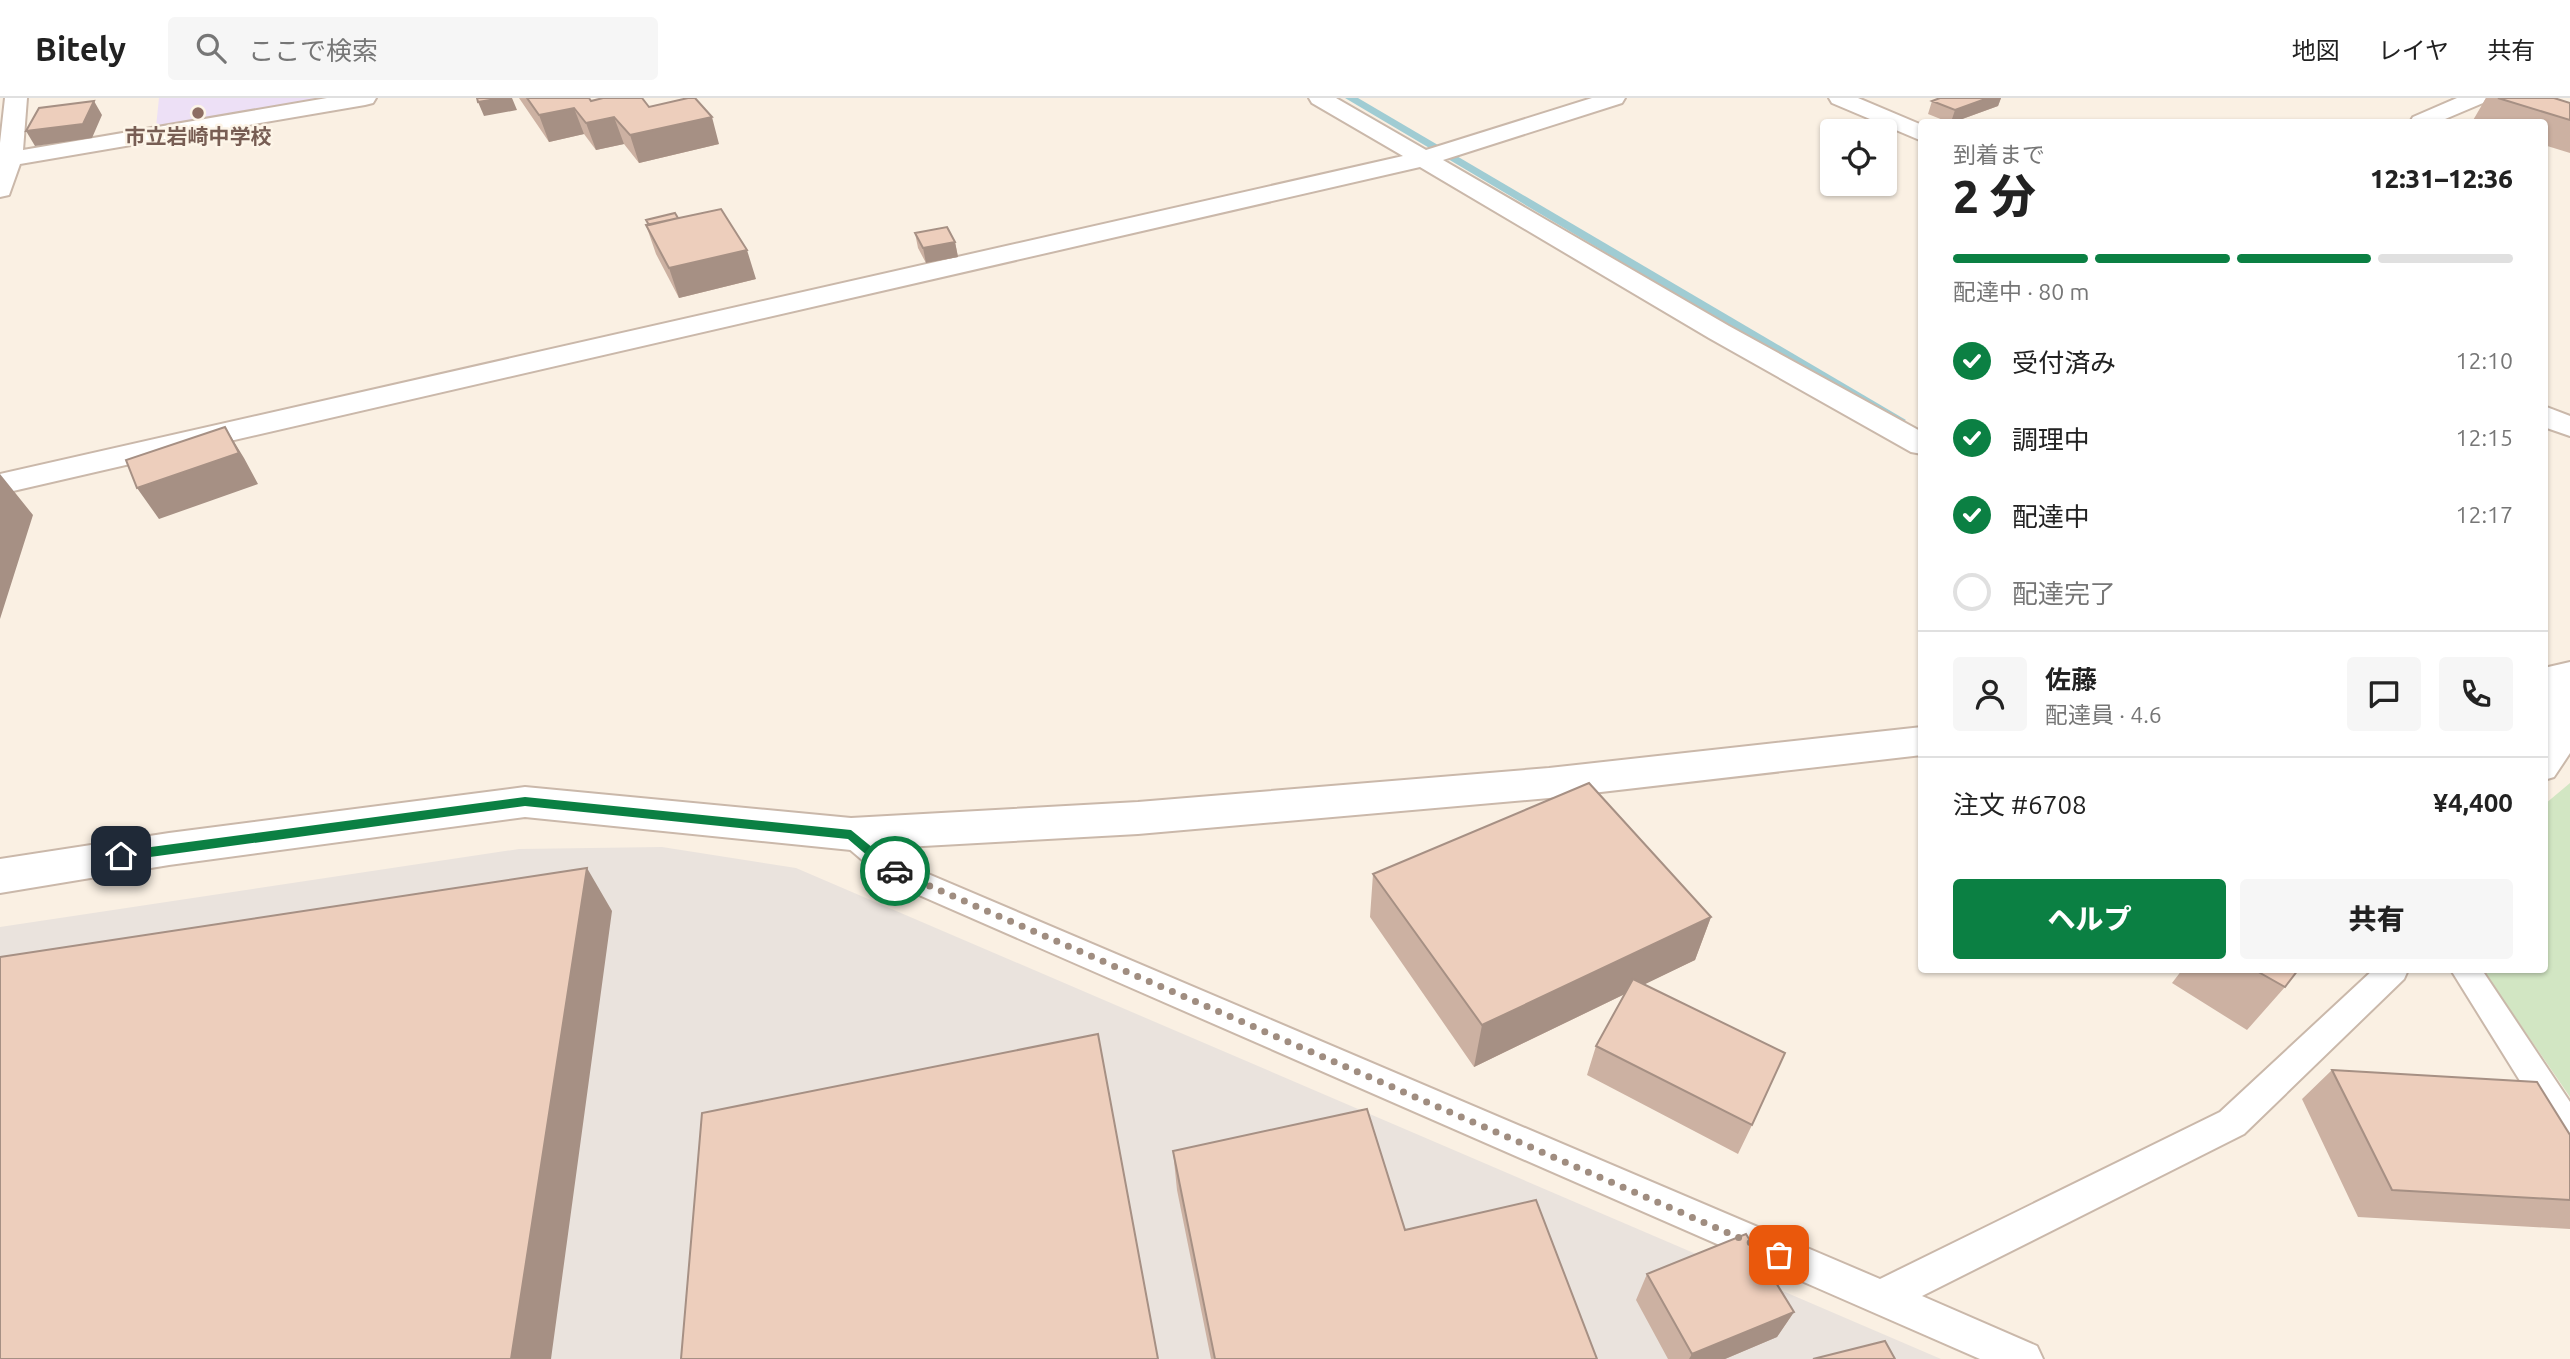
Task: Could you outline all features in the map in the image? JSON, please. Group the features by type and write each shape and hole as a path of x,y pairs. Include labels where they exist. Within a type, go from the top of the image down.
{"street":[{"path":"0,190 10,159 16,98"},
{"path":"10,159 365,98"},
{"path":"1321,98 1719,332 1918,443"},
{"path":"0,484 1423,159 1614,98"},
{"path":"1840,98 1918,132"},
{"path":"2428,119 2475,98"},
{"path":"2548,417 2570,427"},
{"path":"0,876 183,847 525,802 851,834 1138,818 1549,783 1918,741"}],"lane":[{"path":"2548,765 2561,746 2558,678"},
{"path":"851,834 897,873 2024,1359"},
{"path":"1880,1298 2232,1123 2390,973"},
{"path":"2468,973 2570,1131"}],"shaded area":[{"name":"市立岩崎中学校","path":"159,98 322,98 156,127"},
{"path":"662,847 796,868 1941,1359 0,1359 0,927 519,849"}],"green space":[{"path":"2570,783 2570,1097 2485,973 2548,973 2548,801"}],"building":[{"path":"477,98 502,98 478,102"},
{"path":"527,98 589,98 591,101 603,98 642,98 649,107 695,98 712,117 630,135 614,117 586,123 574,108 539,115"},
{"path":"1940,98 1988,98 1955,110 1932,101"},
{"path":"2498,98 2554,98 2570,103 2570,120"},
{"path":"94,101 83,124 26,131 39,108"},
{"path":"721,209 747,250 669,268 646,225"},
{"path":"675,213 678,218 649,225 646,220"},
{"path":"947,227 955,242 923,248 915,233"},
{"path":"225,427 239,453 137,488 126,460"},
{"path":"1589,783 1711,917 1482,1025 1373,874"},
{"path":"587,868 511,1359 0,1359 0,957"},
{"path":"2260,973 2296,973 2285,987"},
{"path":"1633,979 1785,1053 1752,1125 1596,1046"},
{"path":"1098,1034 1158,1359 681,1359 702,1113"},
{"path":"2332,1070 2537,1082 2570,1135 2570,1200 2392,1190"},
{"path":"1367,1109 1405,1230 1536,1200 1597,1359 1215,1359 1173,1151"},
{"path":"1746,1234 1794,1312 1692,1354 1647,1274"},
{"path":"1885,1341 1895,1359 1813,1359"}],"waterway":[{"path":"1350,98 1898,420"}],"way so far":[{"path":"895,871 1779,1255"}],"place":[{"name":"市立岩崎中学校","path":"198,113"}],"route":[{"path":"121,856 525,802 742,821 851,834 895,871"}]}
